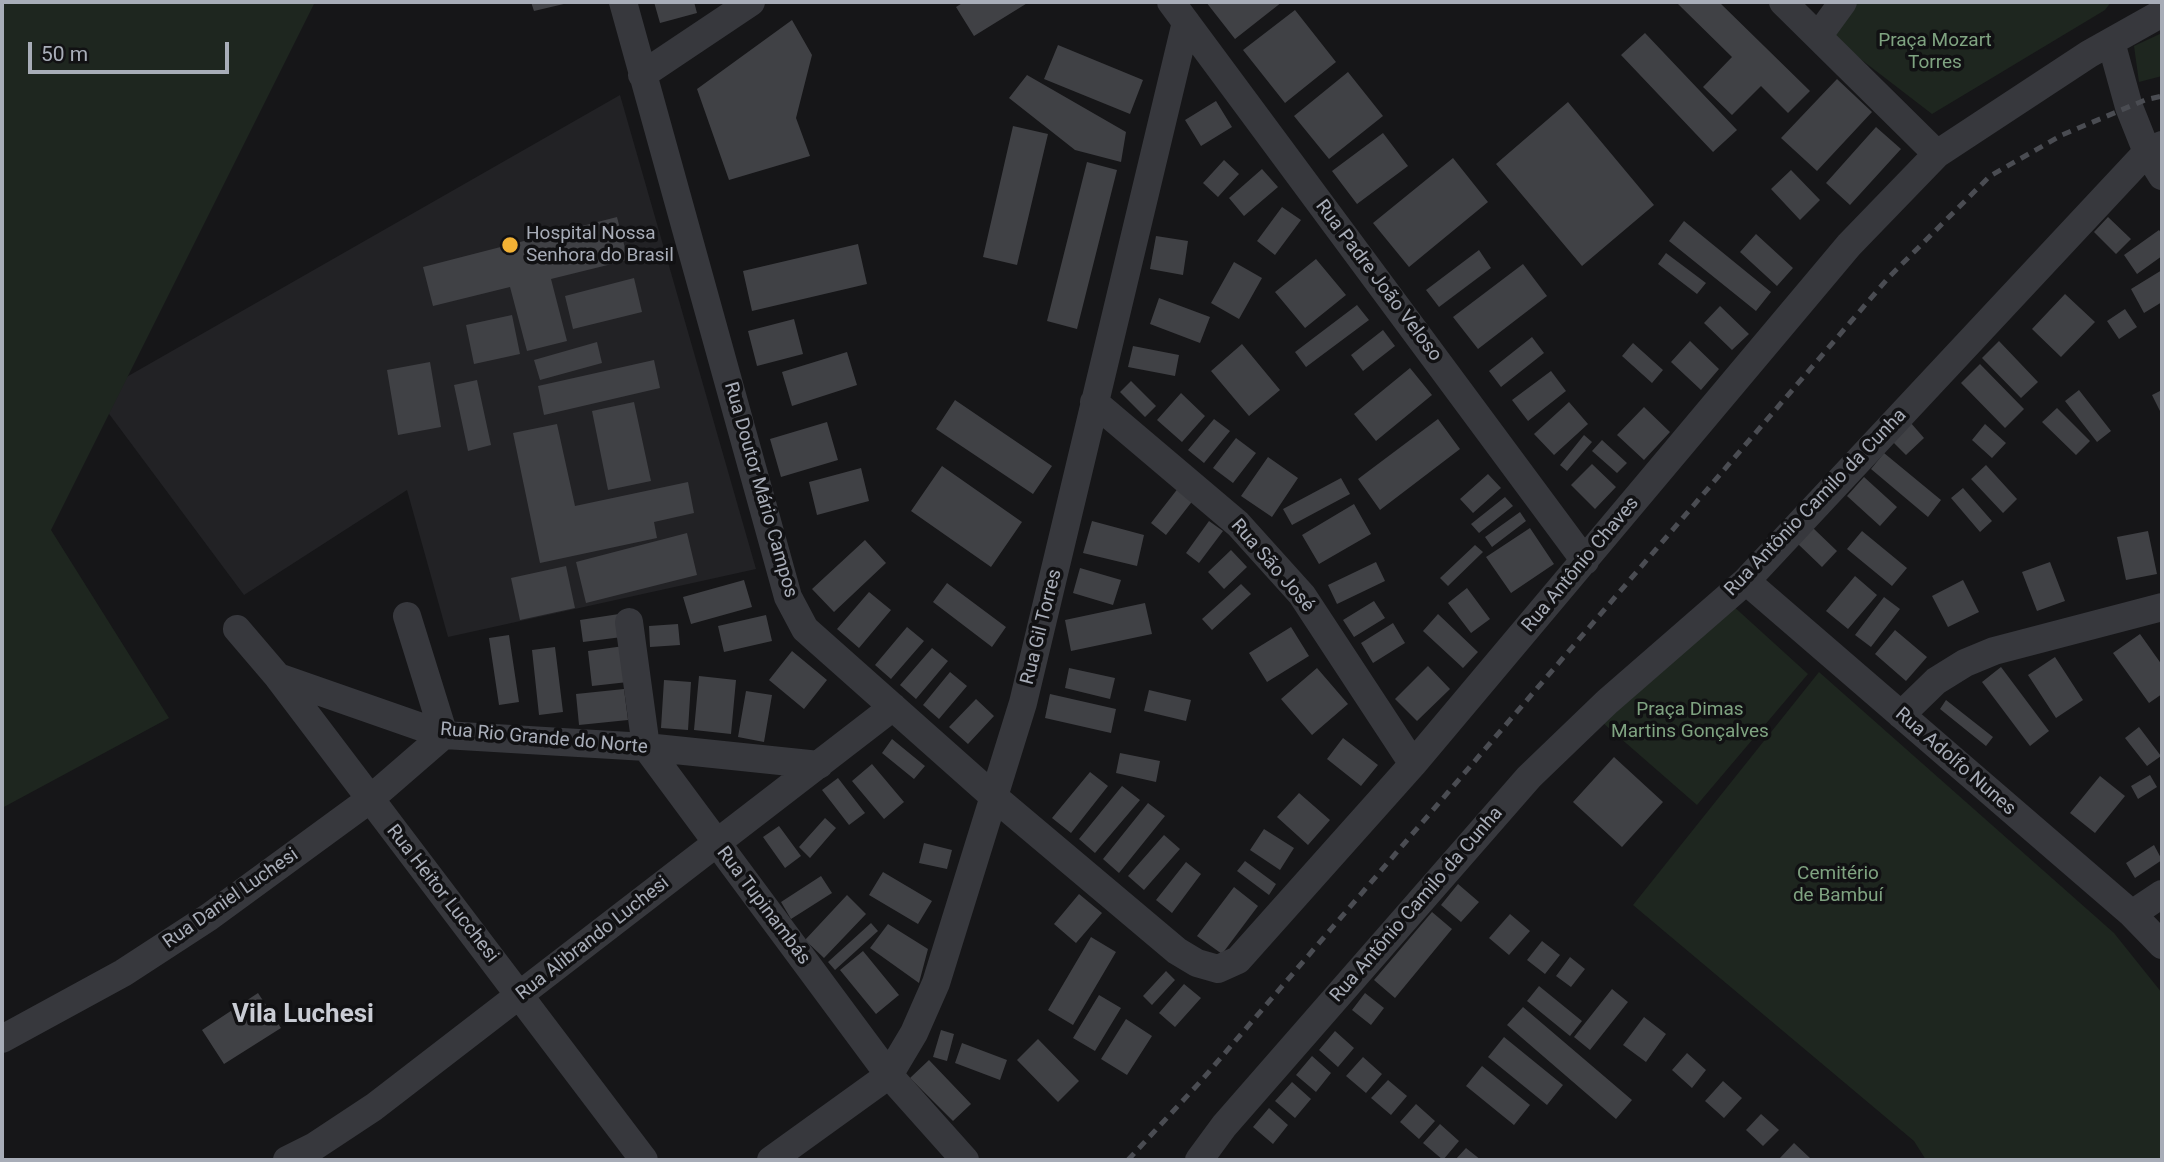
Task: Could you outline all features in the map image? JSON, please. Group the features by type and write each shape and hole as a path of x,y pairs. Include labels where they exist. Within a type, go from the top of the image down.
{"street":[{"name":"Rua Doutor Mário Campos","path":"623,2 788,597 805,629 993,796 1177,951 1197,963 1218,969"},
{"path":"642,75 751,2"},
{"path":"1783,2 1937,154 2089,54 2162,13"},
{"path":"1819,35 1843,2"},
{"path":"2148,2 2119,37 2129,107 2155,149 2162,176"},
{"name":"Rua Gil Torres","path":"771,1160 889,1075 914,1033 936,983 1030,676 1094,402 1178,12"},
{"name":"Rua Padre João Veloso","path":"1178,12 1585,561"},
{"name":"Rua Antônio Camilo da Cunha","path":"1199,1160 1224,1126 1529,777 1607,702 1746,581 2155,149"},
{"name":"Rua Antônio Chaves","path":"1218,969 1238,961 1413,764 1849,245 1937,154"},
{"name":"Rua São José","path":"1094,402 1238,524 1302,595 1413,764"},
{"name":"Rua Adolfo Nunes","path":"1746,581 2132,914 2162,945"},
{"path":"1901,715 1936,681 1965,663 1994,651 2162,607"},
{"path":"407,616 444,734"},
{"name":"Rua Tupinambás","path":"629,622 646,747 889,1075 965,1160"},
{"name":"Rua Heitor Lucchesi","path":"237,629 278,677 644,1160"},
{"name":"Rua Rio Grande do Norte","path":"278,677 444,734 646,747 819,765"},
{"name":"Rua Alibrando Luchesi","path":"287,1160 315,1146 374,1107 892,706"},
{"name":"Rua Daniel Luchesi","path":"2,1038 134,966 209,916 369,800 444,734"},
{"path":"2132,914 2162,894"}],"shaded area":[{"name":"Hospital Nossa Senhora do Brasil","path":"620,95 756,569 448,637 407,490 244,595 95,395"}],"green space":[{"path":"2,2 315,2 51,530 169,718 2,808"},
{"name":"Praça Mozart Torres","path":"1847,2 2111,2 2105,10 1932,114 1824,31"},
{"path":"2162,33 2162,76 2139,82 2134,46"},
{"name":"Praça Dimas Martins Gonçalves","path":"1731,604 1808,674 1697,805 1603,723"},
{"name":"Cemitério de Bambuí","path":"1819,672 2114,933 2162,993 2162,1160 1926,1160 1914,1141 1633,905"}],"building":[{"path":"531,2 568,2 568,3 534,11"},
{"path":"654,2 694,2 697,13 660,23"},
{"path":"964,2 1029,2 974,36 956,7"},
{"path":"1206,2 1282,2 1235,39"},
{"path":"1719,2 1810,91 1788,113 1761,86 1732,115 1703,87 1732,57 1678,4"},
{"path":"1295,10 1336,62 1285,103 1243,50"},
{"path":"792,20 812,55 796,118 810,156 729,180 697,89"},
{"path":"1645,33 1737,130 1713,152 1621,55"},
{"path":"1058,45 1143,80 1130,114 1044,79"},
{"path":"1348,72 1383,116 1329,159 1294,116"},
{"path":"1027,75 1126,132 1121,162 1075,150 1009,98"},
{"path":"1837,79 1872,112 1817,171 1781,138"},
{"path":"1216,101 1232,127 1201,146 1185,120"},
{"path":"1568,102 1654,205 1582,266 1496,164"},
{"path":"1013,126 1048,134 1017,265 983,257"},
{"path":"1876,127 1901,149 1850,205 1826,183"},
{"path":"1383,133 1408,166 1357,204 1332,171"},
{"path":"1453,158 1488,202 1409,267 1373,223"},
{"path":"1224,160 1239,174 1218,197 1203,183"},
{"path":"1087,162 1117,170 1077,329 1047,321"},
{"path":"1262,169 1278,187 1244,216 1229,198"},
{"path":"1791,170 1820,200 1800,220 1771,189"},
{"path":"1282,207 1301,220 1275,255 1257,241"},
{"path":"617,217 628,260 551,279 567,341 527,351 510,287 433,306 423,267"},
{"path":"2108,217 2131,239 2116,254 2094,232"},
{"path":"1684,221 1771,292 1756,311 1669,241"},
{"path":"2159,230 2162,234 2162,256 2137,274 2124,255"},
{"path":"1756,234 1793,268 1777,286 1740,252"},
{"path":"1156,236 1188,241 1183,275 1150,269"},
{"path":"858,244 867,284 752,311 743,271"},
{"path":"1479,250 1491,268 1439,307 1426,290"},
{"path":"1666,253 1706,283 1697,294 1658,264"},
{"path":"1316,259 1346,295 1305,328 1275,292"},
{"path":"1234,262 1262,278 1239,319 1211,303"},
{"path":"1523,264 1547,296 1478,349 1453,317"},
{"path":"2162,270 2162,302 2144,313 2131,289"},
{"path":"634,278 642,312 573,329 565,296"},
{"path":"2065,294 2095,322 2061,357 2032,329"},
{"path":"1159,298 1210,317 1200,343 1150,324"},
{"path":"1357,305 1369,320 1306,367 1295,352"},
{"path":"1720,306 1749,334 1732,350 1704,323"},
{"path":"2125,309 2137,327 2119,339 2107,321"},
{"path":"512,315 520,354 474,364 466,325"},
{"path":"794,319 803,354 757,366 748,331"},
{"path":"1383,330 1395,346 1363,371 1351,355"},
{"path":"1532,337 1544,353 1501,387 1489,371"},
{"path":"1690,341 1719,369 1701,390 1671,362"},
{"path":"1999,341 2038,382 2021,398 1982,358"},
{"path":"597,342 602,363 540,380 534,360"},
{"path":"1633,343 1663,370 1652,383 1622,356"},
{"path":"1242,344 1280,390 1249,416 1211,371"},
{"path":"1133,346 1179,355 1175,376 1128,367"},
{"path":"847,352 857,385 792,406 782,372"},
{"path":"654,360 660,388 544,415 538,386"},
{"path":"430,362 441,427 398,435 387,370"},
{"path":"1980,364 2024,409 2005,428 1961,383"},
{"path":"1410,368 1432,395 1376,441 1354,414"},
{"path":"1551,371 1566,391 1528,421 1512,400"},
{"path":"477,380 491,445 468,451 454,385"},
{"path":"1131,381 1156,406 1145,417 1120,392"},
{"path":"2079,390 2111,431 2097,442 2065,401"},
{"path":"2162,390 2162,415 2152,395"},
{"path":"1181,393 1205,416 1182,442 1157,420"},
{"path":"955,400 1052,466 1033,494 936,429"},
{"path":"634,402 651,481 608,490 592,411"},
{"path":"1569,402 1588,424 1554,455 1534,434"},
{"path":"1644,407 1670,432 1644,460 1617,435"},
{"path":"2057,408 2090,441 2076,455 2042,422"},
{"path":"1214,419 1230,431 1204,463 1188,450"},
{"path":"1438,419 1460,449 1380,510 1358,479"},
{"path":"827,422 838,460 781,477 770,439"},
{"path":"1910,422 1924,438 1906,455 1891,440"},
{"path":"557,424 575,506 688,482 694,513 654,522 657,538 540,563 513,433"},
{"path":"1985,424 2006,443 1992,458 1972,440"},
{"path":"1584,435 1592,442 1567,471 1560,465"},
{"path":"1236,438 1256,453 1233,483 1213,468"},
{"path":"1602,440 1627,463 1617,473 1592,451"},
{"path":"1884,453 1941,500 1928,517 1871,469"},
{"path":"1268,457 1298,478 1272,517 1241,496"},
{"path":"1592,464 1616,487 1595,509 1571,485"},
{"path":"1986,465 2017,499 2003,513 1971,479"},
{"path":"942,466 1022,522 991,567 911,511"},
{"path":"861,468 869,501 817,515 809,482"},
{"path":"1488,474 1501,488 1473,513 1460,499"},
{"path":"1864,477 1897,507 1880,526 1847,496"},
{"path":"1341,478 1350,494 1292,525 1283,509"},
{"path":"1179,487 1194,499 1166,535 1151,523"},
{"path":"1963,488 1992,521 1980,532 1951,498"},
{"path":"1505,497 1513,506 1479,533 1471,524"},
{"path":"1354,504 1371,534 1319,564 1302,535"},
{"path":"1520,512 1526,521 1492,547 1485,537"},
{"path":"1092,521 1144,535 1137,566 1083,553"},
{"path":"1209,521 1223,531 1199,563 1186,553"},
{"path":"1530,528 1554,564 1511,593 1486,557"},
{"path":"1813,528 1837,551 1822,567 1798,544"},
{"path":"1862,531 1907,568 1892,586 1847,549"},
{"path":"2148,531 2157,574 2126,580 2117,537"},
{"path":"687,533 697,575 586,603 576,562"},
{"path":"865,540 886,563 834,612 812,589"},
{"path":"1475,545 1483,552 1448,586 1440,578"},
{"path":"1231,550 1247,567 1224,589 1208,572"},
{"path":"1376,562 1385,581 1337,604 1328,585"},
{"path":"2050,562 2065,601 2037,611 2022,572"},
{"path":"566,566 575,608 520,620 511,578"},
{"path":"1080,568 1121,580 1113,605 1073,593"},
{"path":"1855,576 1877,595 1848,629 1826,611"},
{"path":"744,580 752,607 691,624 683,597"},
{"path":"1963,580 1979,612 1948,627 1932,596"},
{"path":"947,583 1006,627 992,647 933,602"},
{"path":"1241,584 1251,594 1212,630 1202,619"},
{"path":"1467,588 1490,619 1471,633 1448,603"},
{"path":"869,592 891,610 859,648 837,629"},
{"path":"1884,597 1900,609 1871,647 1855,635"},
{"path":"1374,601 1385,618 1354,637 1343,620"},
{"path":"1145,603 1152,634 1071,651 1065,620"},
{"path":"619,614 622,637 583,642 580,620"},
{"path":"1438,614 1478,652 1463,668 1423,631"},
{"path":"766,615 772,641 724,652 718,626"},
{"path":"1393,623 1405,643 1373,663 1361,643"},
{"path":"678,624 680,645 650,647 649,626"},
{"path":"907,627 924,641 891,679 875,665"},
{"path":"1291,627 1309,656 1267,682 1249,653"},
{"path":"1895,630 1927,657 1906,681 1875,654"},
{"path":"2140,634 2162,665 2162,694 2149,703 2113,653"},
{"path":"509,635 519,702 499,705 489,638"},
{"path":"624,646 628,682 592,686 588,651"},
{"path":"555,647 563,712 539,715 532,650"},
{"path":"932,648 948,661 916,699 900,685"},
{"path":"792,651 827,680 804,709 769,680"},
{"path":"2055,657 2083,700 2056,718 2028,675"},
{"path":"1428,666 1450,689 1417,721 1395,699"},
{"path":"2001,667 2049,731 2030,746 1982,682"},
{"path":"1069,668 1115,678 1110,699 1065,688"},
{"path":"1317,668 1348,704 1312,735 1281,699"},
{"path":"950,672 967,686 939,719 923,705"},
{"path":"699,676 736,680 731,734 694,730"},
{"path":"664,680 691,682 688,730 661,728"},
{"path":"624,689 628,720 579,725 576,694"},
{"path":"1149,690 1191,700 1186,721 1144,711"},
{"path":"746,691 772,695 764,742 738,737"},
{"path":"1050,694 1116,709 1111,733 1045,718"},
{"path":"976,699 994,716 968,744 949,727"},
{"path":"1946,700 1993,737 1986,746 1940,709"},
{"path":"2139,727 2161,756 2147,766 2125,738"},
{"path":"1343,738 1378,765 1361,786 1327,759"},
{"path":"892,739 925,766 914,779 882,753"},
{"path":"1120,753 1160,761 1156,782 1116,773"},
{"path":"1614,757 1663,802 1622,847 1573,802"},
{"path":"872,764 904,802 884,819 852,781"},
{"path":"1090,772 1108,786 1071,833 1052,818"},
{"path":"2150,775 2157,787 2138,799 2131,786"},
{"path":"2100,776 2125,796 2095,833 2070,813"},
{"path":"838,778 865,813 849,825 822,790"},
{"path":"1122,786 1140,800 1095,853 1079,839"},
{"path":"1299,793 1330,820 1308,845 1277,817"},
{"path":"1148,803 1165,816 1119,873 1103,859"},
{"path":"825,818 836,828 810,858 799,847"},
{"path":"779,826 801,856 785,868 763,837"},
{"path":"1264,829 1294,848 1280,870 1250,850"},
{"path":"1164,835 1180,849 1144,890 1128,876"},
{"path":"924,843 952,850 947,869 919,863"},
{"path":"2154,845 2162,860 2135,878 2126,863"},
{"path":"1245,861 1276,884 1269,895 1237,871"},
{"path":"1186,862 1201,874 1172,913 1156,900"},
{"path":"883,872 932,901 918,924 869,895"},
{"path":"821,876 832,893 791,919 781,902"},
{"path":"1458,884 1479,902 1461,922 1441,905"},
{"path":"1234,887 1258,906 1222,954 1197,936"},
{"path":"1079,894 1102,913 1076,943 1054,924"},
{"path":"847,895 866,914 824,958 805,940"},
{"path":"1432,912 1452,929 1395,998 1374,980"},
{"path":"1510,914 1530,931 1509,955 1489,938"},
{"path":"871,923 878,931 835,970 828,962"},
{"path":"888,924 928,949 919,983 870,948"},
{"path":"1091,937 1116,952 1073,1025 1048,1010"},
{"path":"1542,941 1560,955 1545,974 1527,960"},
{"path":"863,951 899,995 876,1014 840,970"},
{"path":"1570,957 1585,969 1571,987 1556,976"},
{"path":"1166,971 1175,980 1152,1005 1143,996"},
{"path":"1184,984 1201,998 1175,1027 1159,1013"},
{"path":"1539,986 1582,1021 1570,1036 1527,1001"},
{"path":"1612,989 1628,1002 1590,1050 1574,1037"},
{"path":"258,993 281,1028 224,1064 202,1030"},
{"path":"1365,993 1384,1008 1371,1025 1352,1010"},
{"path":"1099,995 1121,1008 1095,1051 1073,1038"},
{"path":"1523,1007 1632,1100 1616,1119 1507,1025"},
{"path":"1644,1017 1666,1034 1646,1062 1623,1045"},
{"path":"1126,1019 1152,1036 1127,1075 1101,1059"},
{"path":"941,1030 954,1034 947,1061 933,1057"},
{"path":"1335,1031 1354,1048 1338,1067 1319,1050"},
{"path":"1504,1037 1563,1085 1547,1105 1488,1057"},
{"path":"1038,1039 1079,1081 1058,1102 1017,1060"},
{"path":"962,1043 1007,1060 1000,1080 955,1063"},
{"path":"1687,1053 1706,1070 1692,1088 1672,1070"},
{"path":"1312,1056 1331,1073 1316,1092 1296,1075"},
{"path":"1363,1057 1382,1074 1366,1093 1346,1076"},
{"path":"929,1060 971,1104 953,1121 910,1078"},
{"path":"1482,1066 1530,1105 1514,1125 1466,1086"},
{"path":"1388,1080 1407,1096 1391,1115 1371,1098"},
{"path":"1723,1081 1742,1098 1724,1118 1705,1101"},
{"path":"1292,1082 1311,1099 1295,1118 1275,1101"},
{"path":"1416,1104 1435,1121 1419,1139 1400,1122"},
{"path":"1269,1108 1288,1125 1273,1144 1253,1127"},
{"path":"1761,1114 1779,1130 1763,1146 1746,1130"},
{"path":"1440,1124 1459,1141 1443,1160 1423,1143"},
{"path":"1794,1143 1810,1158 1808,1160 1779,1159"},
{"path":"1466,1148 1481,1160 1455,1160"}],"railway":[{"path":"1128,1160 1201,1081 1889,277 1990,176 2062,135 2145,100 2162,96"}],"place":[{"name":"Hospital Nossa Senhora do Brasil","path":"510,245"}],"district":[{"name":"Vila Luchesi","path":"303,1015"}]}
